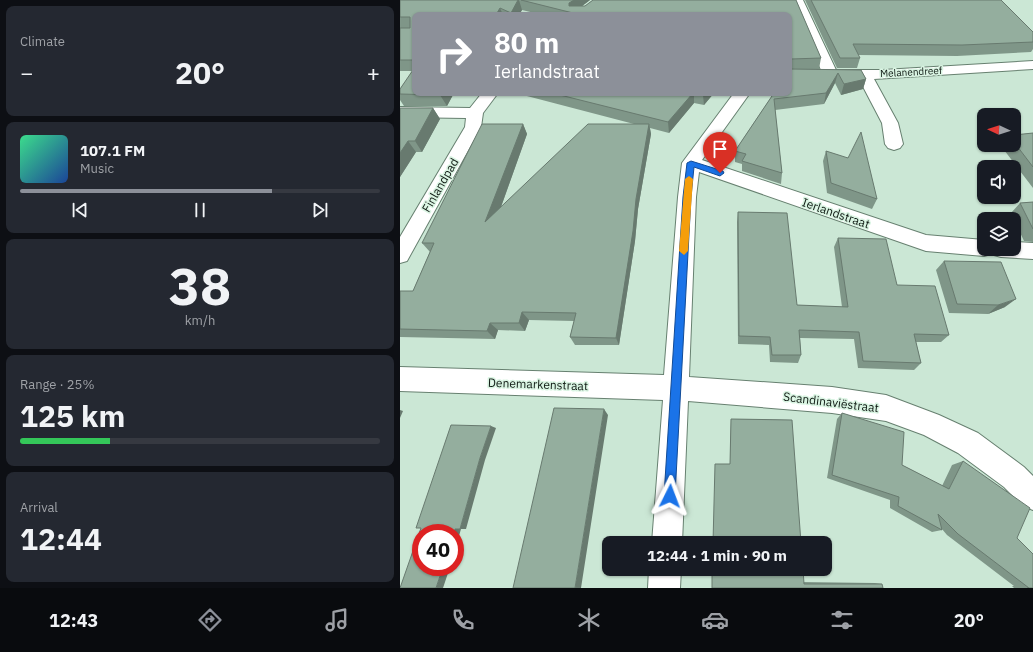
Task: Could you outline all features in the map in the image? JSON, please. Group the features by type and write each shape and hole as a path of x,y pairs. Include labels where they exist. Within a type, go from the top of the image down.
{"street":[{"path":"797,0 830,74"},
{"name":"Melanendreef","path":"792,75 890,74 1033,65"},
{"path":"864,74 890,123 894,144"},
{"path":"400,112 475,113 488,96"},
{"path":"667,536 687,197 691,163 740,96"},
{"name":"Finlandpad","path":"400,255 473,127 475,113"},
{"name":"Ierlandstraat","path":"691,163 926,243 977,247"},
{"path":"1021,250 1033,251"},
{"name":"Denemarkenstraat","path":"400,379 676,388"},
{"name":"Scandinaviëstraat","path":"676,388 832,400 886,408 930,424 968,443 1014,477 1033,496"},
{"path":"664,588 665,576"}],"building":[{"path":"400,0 518,0 512,12 500,8 498,12 412,12 412,60 400,60 400,28 410,28 410,17 400,17"},
{"path":"521,0 574,0 569,3 569,6 585,6 593,0 796,0 821,58 792,59 792,12 569,12"},
{"path":"811,0 1001,0 1033,32 1033,42 962,45 853,44 860,58 840,58"},
{"path":"792,69 861,70 866,79 844,84 838,73 826,93 774,99 782,173 742,161 746,154 735,151 772,96 792,96"},
{"path":"412,71 412,94 400,94 400,89"},
{"path":"564,96 690,96 668,122"},
{"path":"400,108 433,108 415,141 408,141 400,153"},
{"path":"482,124 523,124 485,222 588,124 649,124 636,199 633,231 616,338 570,337 576,313 522,312 519,323 490,323 487,331 400,329 400,291 413,291 434,243 422,243"},
{"path":"861,132 877,199 831,183 826,151 848,158"},
{"path":"1033,133 1033,167 1021,151 1021,134"},
{"path":"1033,202 1033,229 1020,204"},
{"path":"738,212 787,213 797,305 848,307 838,238 886,239 897,285 935,286 949,335 914,334 921,363 863,361 859,332 799,330 801,355 772,355 770,337 739,336"},
{"path":"944,261 1001,262 1016,299 998,305 957,304"},
{"path":"554,408 604,409 575,588 513,588"},
{"path":"842,413 904,432 902,465 949,489 963,461 1030,508 1017,538 1033,554 1033,588 1029,588 958,534 938,514 942,530 898,506 899,497 832,475"},
{"path":"731,419 792,420 800,536 713,536 715,464 730,464"},
{"path":"451,425 491,426 480,458 461,524 417,524"},
{"path":"412,554 412,576 440,576 436,588 400,588"},
{"path":"712,576 803,576 804,584 882,584 883,588 712,588"}],"slow traffic":[{"path":"684,251 689,179"}],"route":[{"path":"670,496 687,197 691,163 720,173"}]}
